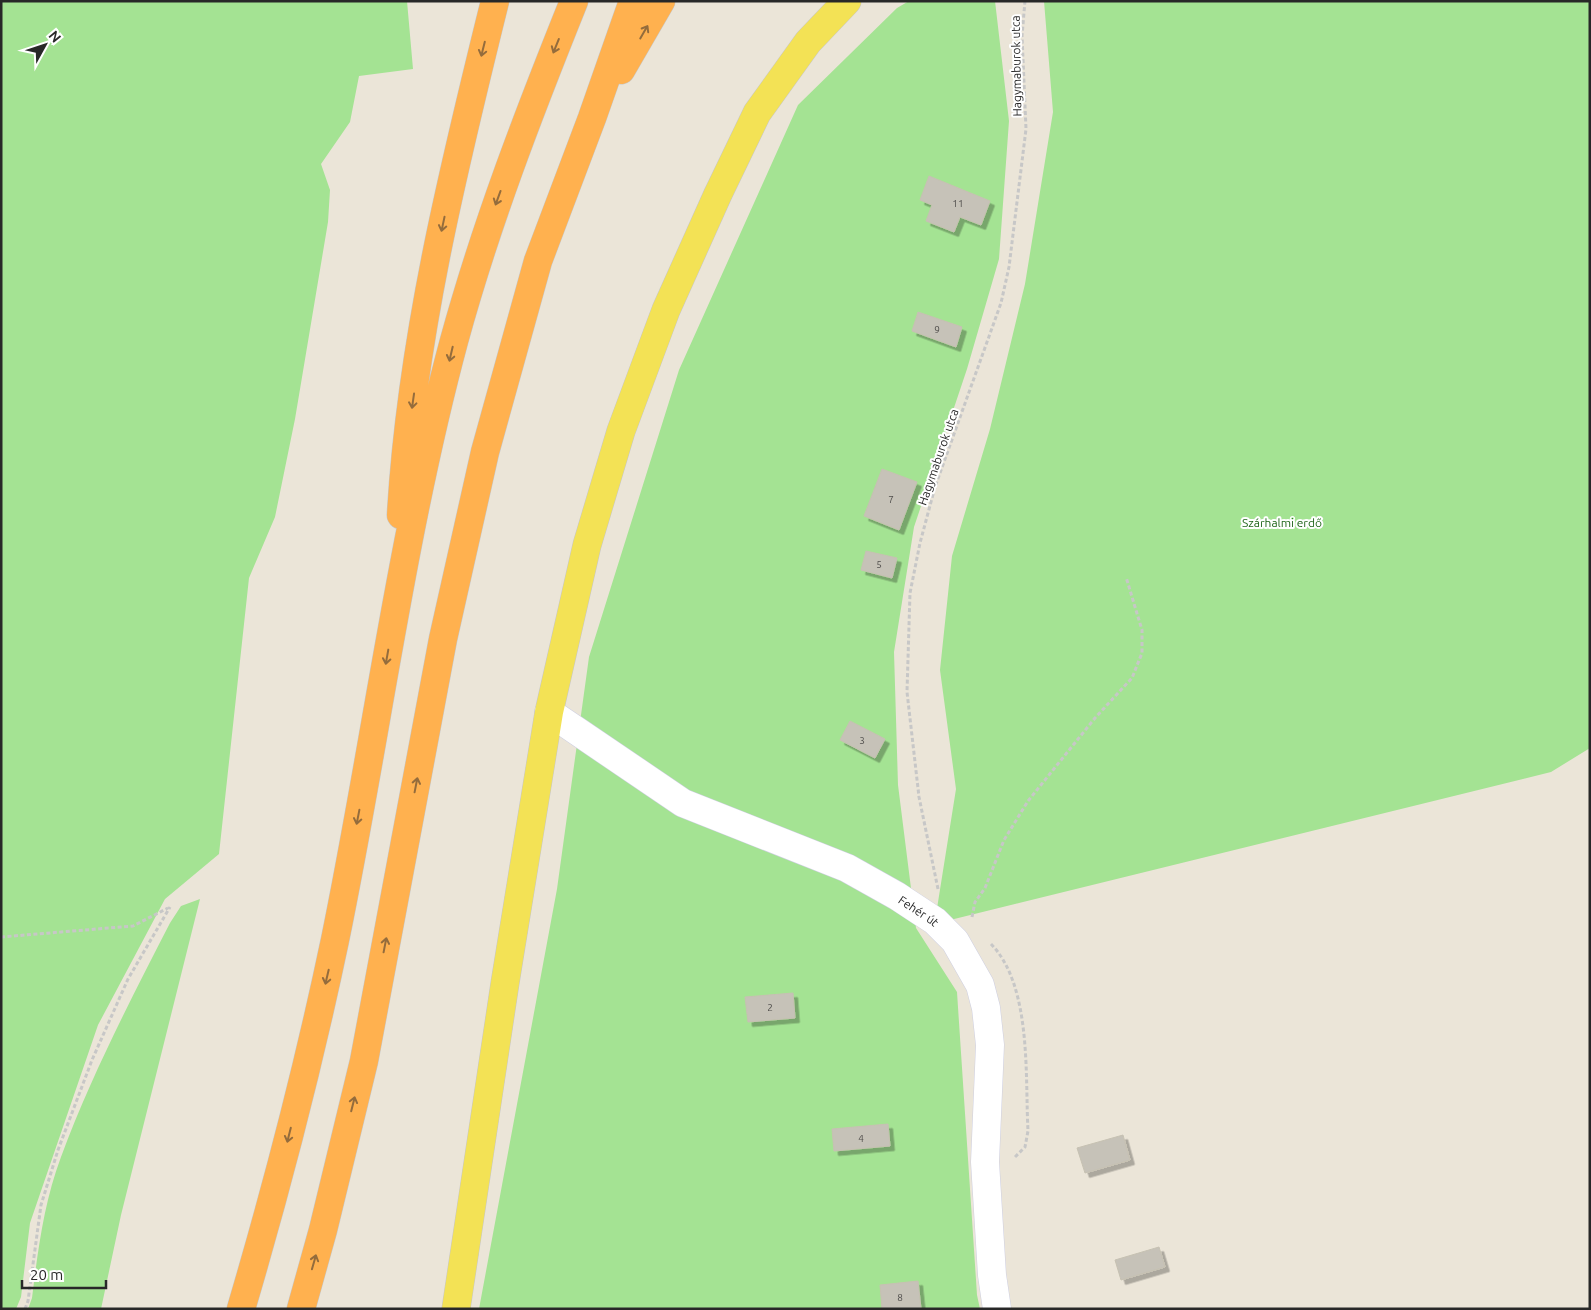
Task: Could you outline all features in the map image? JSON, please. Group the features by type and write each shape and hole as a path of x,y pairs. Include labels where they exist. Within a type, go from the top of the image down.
{"highway":[{"path":"395,609 403,474 427,299 464,122 495,1"},
{"path":"241,1309 266,1224 306,1070 335,939 395,609 454,341 493,212 528,116 574,1"},
{"path":"301,1309 323,1230 364,1061 443,639 485,452 538,261 592,118 633,1"},
{"path":"592,118 660,1"}],"main road":[{"path":"456,1309 505,983 549,712 587,545 622,432 666,310 718,194 757,113 808,42 847,1"}],"street":[{"name":"Fehér út","path":"549,712 683,803 846,868 897,896 935,921 950,936 968,961 980,985 986,1008 990,1045 985,1162 992,1275 997,1309"}],"path":[{"name":"Hagymaburok utca","path":"935,921 939,903 938,888 919,797 908,692 910,593 920,543 935,487 1001,303 1008,267 1026,129 1022,36 1024,1"},
{"path":"973,920 972,912 975,902 985,888 1004,840 1028,801 1095,718 1132,678 1142,653 1142,630 1126,577"},
{"path":"1,937 133,926 170,907 128,978 92,1060 58,1150 41,1205 28,1300 25,1309"}],"green space":[{"path":"1,1 407,1 413,69 359,76 350,122 321,164 330,190 328,222 295,419 275,517 249,578 219,854 165,899 98,1025 30,1223 21,1297 16,1309 1,1309"},
{"path":"909,1 995,1 1009,121 999,259 967,369 914,527 894,652 898,785 916,928 957,992 977,1295 980,1309 479,1309 557,889 589,657 679,370 798,105 897,8"},
{"name":"Szárhalmi erdő","path":"1044,1 1590,1 1590,748 1551,772 942,922 935,921 956,789 940,670 952,556 990,429 1025,284 1053,112"},
{"path":"200,899 121,1215 101,1309 28,1309 32,1298 39,1244 50,1191 61,1157 85,1097 126,1009 170,923 181,906"}],"building":[{"path":"929,176 990,201 981,225 960,217 954,232 926,221 932,205 920,200"},
{"path":"918,312 962,327 956,347 912,331"},
{"path":"882,469 917,482 899,530 864,516"},
{"path":"866,551 897,558 892,578 861,570"},
{"path":"850,721 885,739 875,758 840,740"},
{"path":"793,993 795,1018 748,1022 745,997"},
{"path":"888,1124 890,1146 834,1151 832,1129"},
{"path":"1123,1135 1130,1160 1085,1173 1077,1148"},
{"path":"1159,1247 1165,1267 1121,1280 1115,1260"},
{"path":"918,1281 921,1309 882,1309 880,1285"}]}
